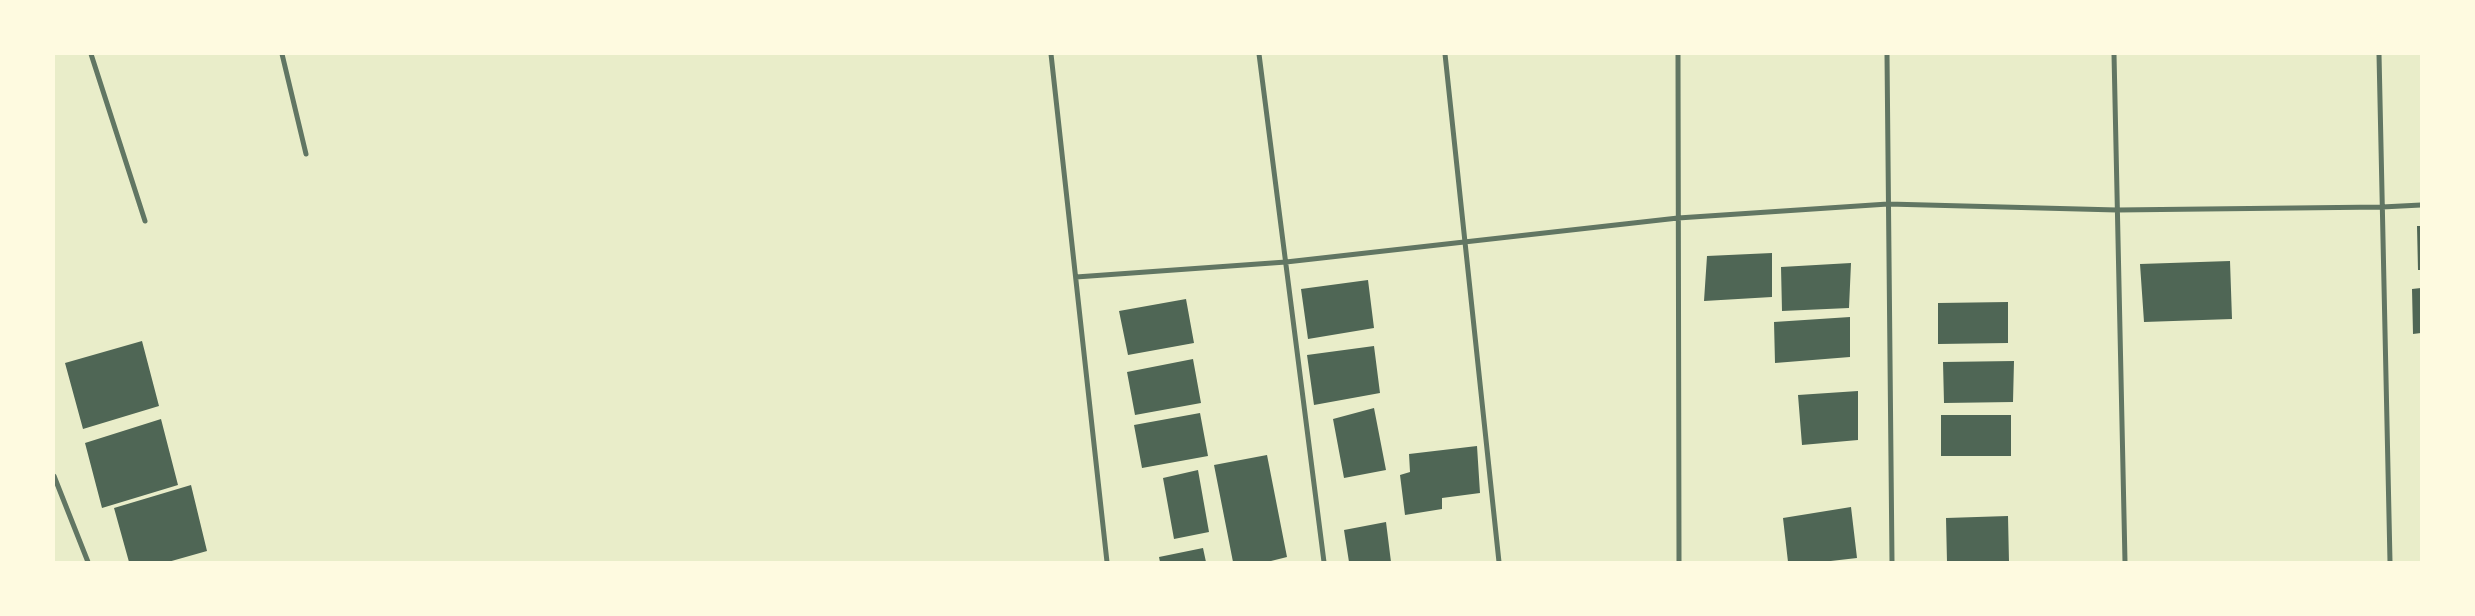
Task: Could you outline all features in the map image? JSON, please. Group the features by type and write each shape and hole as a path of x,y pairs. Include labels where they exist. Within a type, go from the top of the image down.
{"street":[{"path":"91,54 145,221"},
{"path":"282,54 306,154"},
{"path":"1051,54 1107,562"},
{"path":"1259,54 1324,562"},
{"path":"1445,54 1499,562"},
{"path":"1678,54 1679,562"},
{"path":"1887,54 1892,562"},
{"path":"2114,54 2124,562"},
{"path":"2379,54 2390,562"},
{"path":"1076,277 1286,262 1678,218 1888,204 2117,210 2382,207 2421,204"},
{"path":"54,476 88,562"}],"building":[{"path":"2417,226 2421,226 2421,270 2418,270"},
{"path":"1772,253 1772,297 1704,301 1707,256"},
{"path":"2230,261 2232,319 2144,322 2140,264"},
{"path":"1851,263 1849,308 1782,311 1781,267"},
{"path":"1368,280 1374,328 1308,339 1301,289"},
{"path":"2421,288 2421,333 2413,334 2412,289"},
{"path":"1186,299 1194,343 1128,355 1119,311"},
{"path":"2008,302 2008,343 1938,344 1938,303"},
{"path":"1850,317 1850,357 1775,363 1774,322"},
{"path":"142,341 159,406 83,429 65,363"},
{"path":"1374,346 1380,393 1314,405 1307,355"},
{"path":"1193,359 1201,403 1135,415 1127,372"},
{"path":"2014,361 2013,402 1944,403 1943,362"},
{"path":"1858,391 1858,440 1802,445 1798,395"},
{"path":"1374,408 1386,470 1344,478 1333,419"},
{"path":"1200,413 1208,456 1142,468 1134,425"},
{"path":"1941,415 2011,415 2011,456 1941,456"},
{"path":"161,419 178,485 102,508 85,443"},
{"path":"1477,446 1480,493 1442,498 1442,509 1405,515 1400,475 1410,472 1409,454"},
{"path":"1267,455 1287,557 1267,562 1233,562 1214,465"},
{"path":"1198,470 1209,532 1174,539 1163,478"},
{"path":"191,485 207,551 168,562 129,562 114,508"},
{"path":"1851,507 1857,558 1822,562 1788,562 1783,518"},
{"path":"2008,516 2009,562 1947,562 1946,518"},
{"path":"1386,522 1391,562 1349,562 1344,530"},
{"path":"1203,548 1206,562 1160,562 1159,557"}]}
